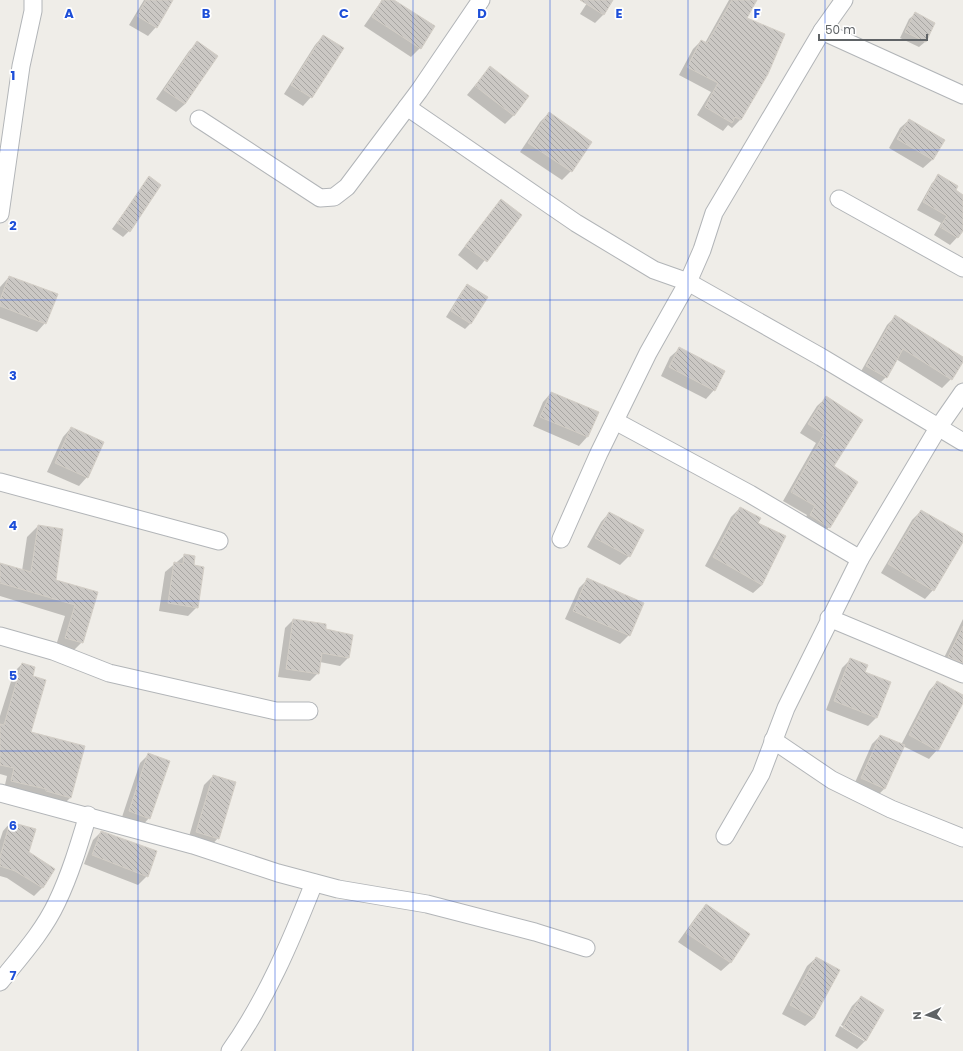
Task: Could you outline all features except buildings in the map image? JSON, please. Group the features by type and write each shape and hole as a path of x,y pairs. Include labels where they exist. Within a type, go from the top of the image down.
{"street":[{"path":"0,214 15,105 33,0"},
{"path":"199,119 320,198 334,197 347,186 407,107 481,0"},
{"path":"561,539 614,421 648,353 688,282 702,250 714,213 822,31 844,0"},
{"path":"822,31 963,95"},
{"path":"407,107 576,223 654,270 688,282 821,357 963,442"},
{"path":"839,199 963,268"},
{"path":"725,836 761,774 786,708 829,618 860,559 938,428 963,392"},
{"path":"614,421 750,494 860,559"},
{"path":"0,482 219,542"},
{"path":"829,618 963,674"},
{"path":"0,636 53,651 109,673 276,711 309,712"},
{"path":"773,740 832,780 891,809 963,838"},
{"path":"0,793 193,845 278,873 314,883 338,889 427,904 535,932 586,948"},
{"path":"0,982 28,948 56,903 73,862 88,816"},
{"path":"230,1051 244,1032 264,995 292,938 314,883"}]}
